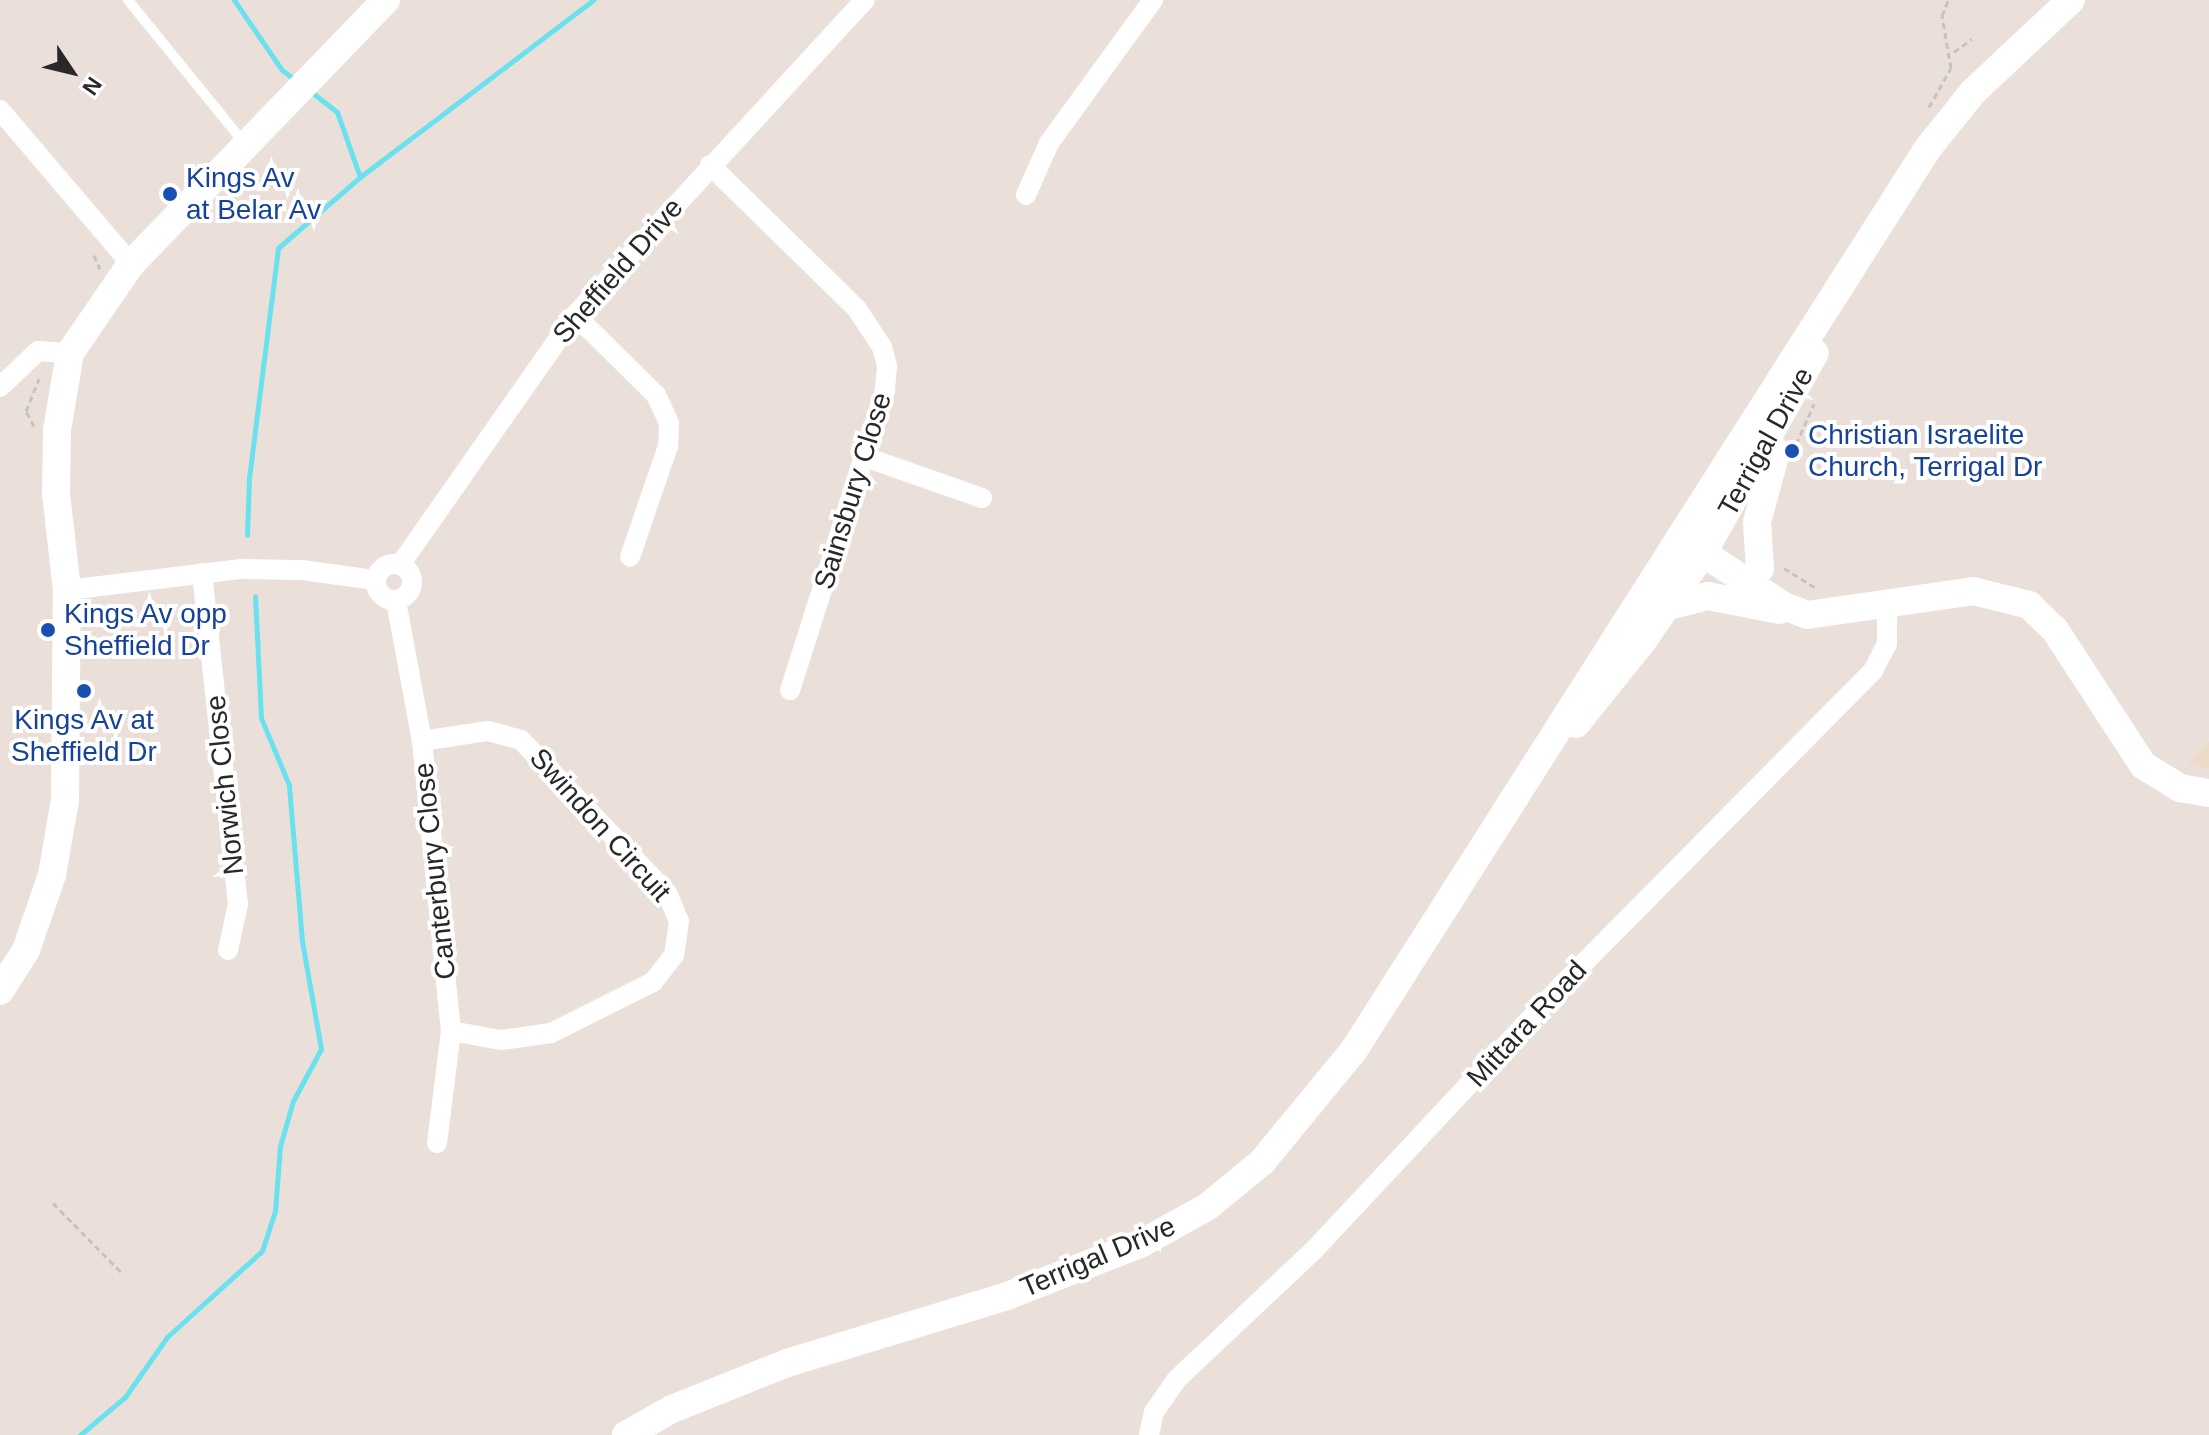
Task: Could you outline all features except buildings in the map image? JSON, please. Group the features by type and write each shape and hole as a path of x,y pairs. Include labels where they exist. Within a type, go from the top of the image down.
{"main road":[{"path":"0,991 26,950 52,875 65,800 67,590 56,494 57,430 70,353 131,264 386,0"},
{"name":"Terrigal Drive","path":"626,1435 672,1409 787,1363 1007,1296 1142,1243 1207,1207 1262,1162 1354,1050 1524,785 1598,661 1786,386 1935,154 1983,95 1985,84 2071,0"},
{"path":"1760,569 1756,543 1762,494 1786,386"},
{"name":"Terrigal Drive","path":"1524,785 1669,606 1706,544 1786,386"},
{"path":"1706,544 1760,569 1830,612"},
{"path":"1706,544 1795,611"},
{"path":"1598,661 1683,558 1706,544"},
{"path":"1669,606 1708,596 1795,611 1830,612 1887,607 1973,591 2029,605 2055,630 2143,765 2180,788 2209,793"}],"street":[{"name":"Sheffield Drive","path":"400,565 575,315 865,0"},
{"path":"1026,195 1049,143 1153,0"},
{"path":"0,110 131,264"},
{"name":"Sainsbury Close","path":"710,165 857,309 882,347 885,391 790,690"},
{"path":"575,315 656,395 669,423 668,446 630,557"},
{"path":"0,387 38,351 70,353"},
{"path":"865,457 982,498"},
{"path":"400,565 413,584 396,601 381,595 375,580 384,566 400,565"},
{"path":"67,590 202,573 290,570 375,580"},
{"name":"Norwich Close","path":"202,573 238,904 228,950"},
{"name":"Canterbury Close","path":"396,601 422,741 451,1031 437,1143"},
{"name":"Mittara Road","path":"1149,1435 1154,1412 1185,1371 1314,1250 1565,982 1873,671 1887,644 1887,607"},
{"name":"Swindon Circuit","path":"422,741 488,731 521,740 667,893 679,921 674,955 653,982 551,1033 501,1040 451,1031"}],"lane":[{"path":"128,0 246,146"}],"path":[{"path":"1948,0 1942,16 1952,55"},
{"path":"1927,111 1952,55 1972,39"},
{"path":"53,1203 122,1273"}],"shaded area":[{"path":"2209,741 2209,768 2188,764"}],"waterway":[{"path":"234,0 282,70 296,81"},
{"path":"360,177 593,0"},
{"path":"247,535 249,478 278,248 360,177 337,112 311,92"},
{"path":"80,1435 125,1397 167,1337 262,1251 275,1211 280,1146 293,1101 321,1049 302,941 289,785 261,718 255,596"}],"place":[{"name":"Kings Av at Belar Av","path":"170,194"},
{"name":"Christian Israelite Church, Terrigal Dr","path":"1792,451"},
{"name":"Kings Av opp Sheffield Dr","path":"48,630"},
{"name":"Kings Av at Sheffield Dr","path":"84,691"}]}
